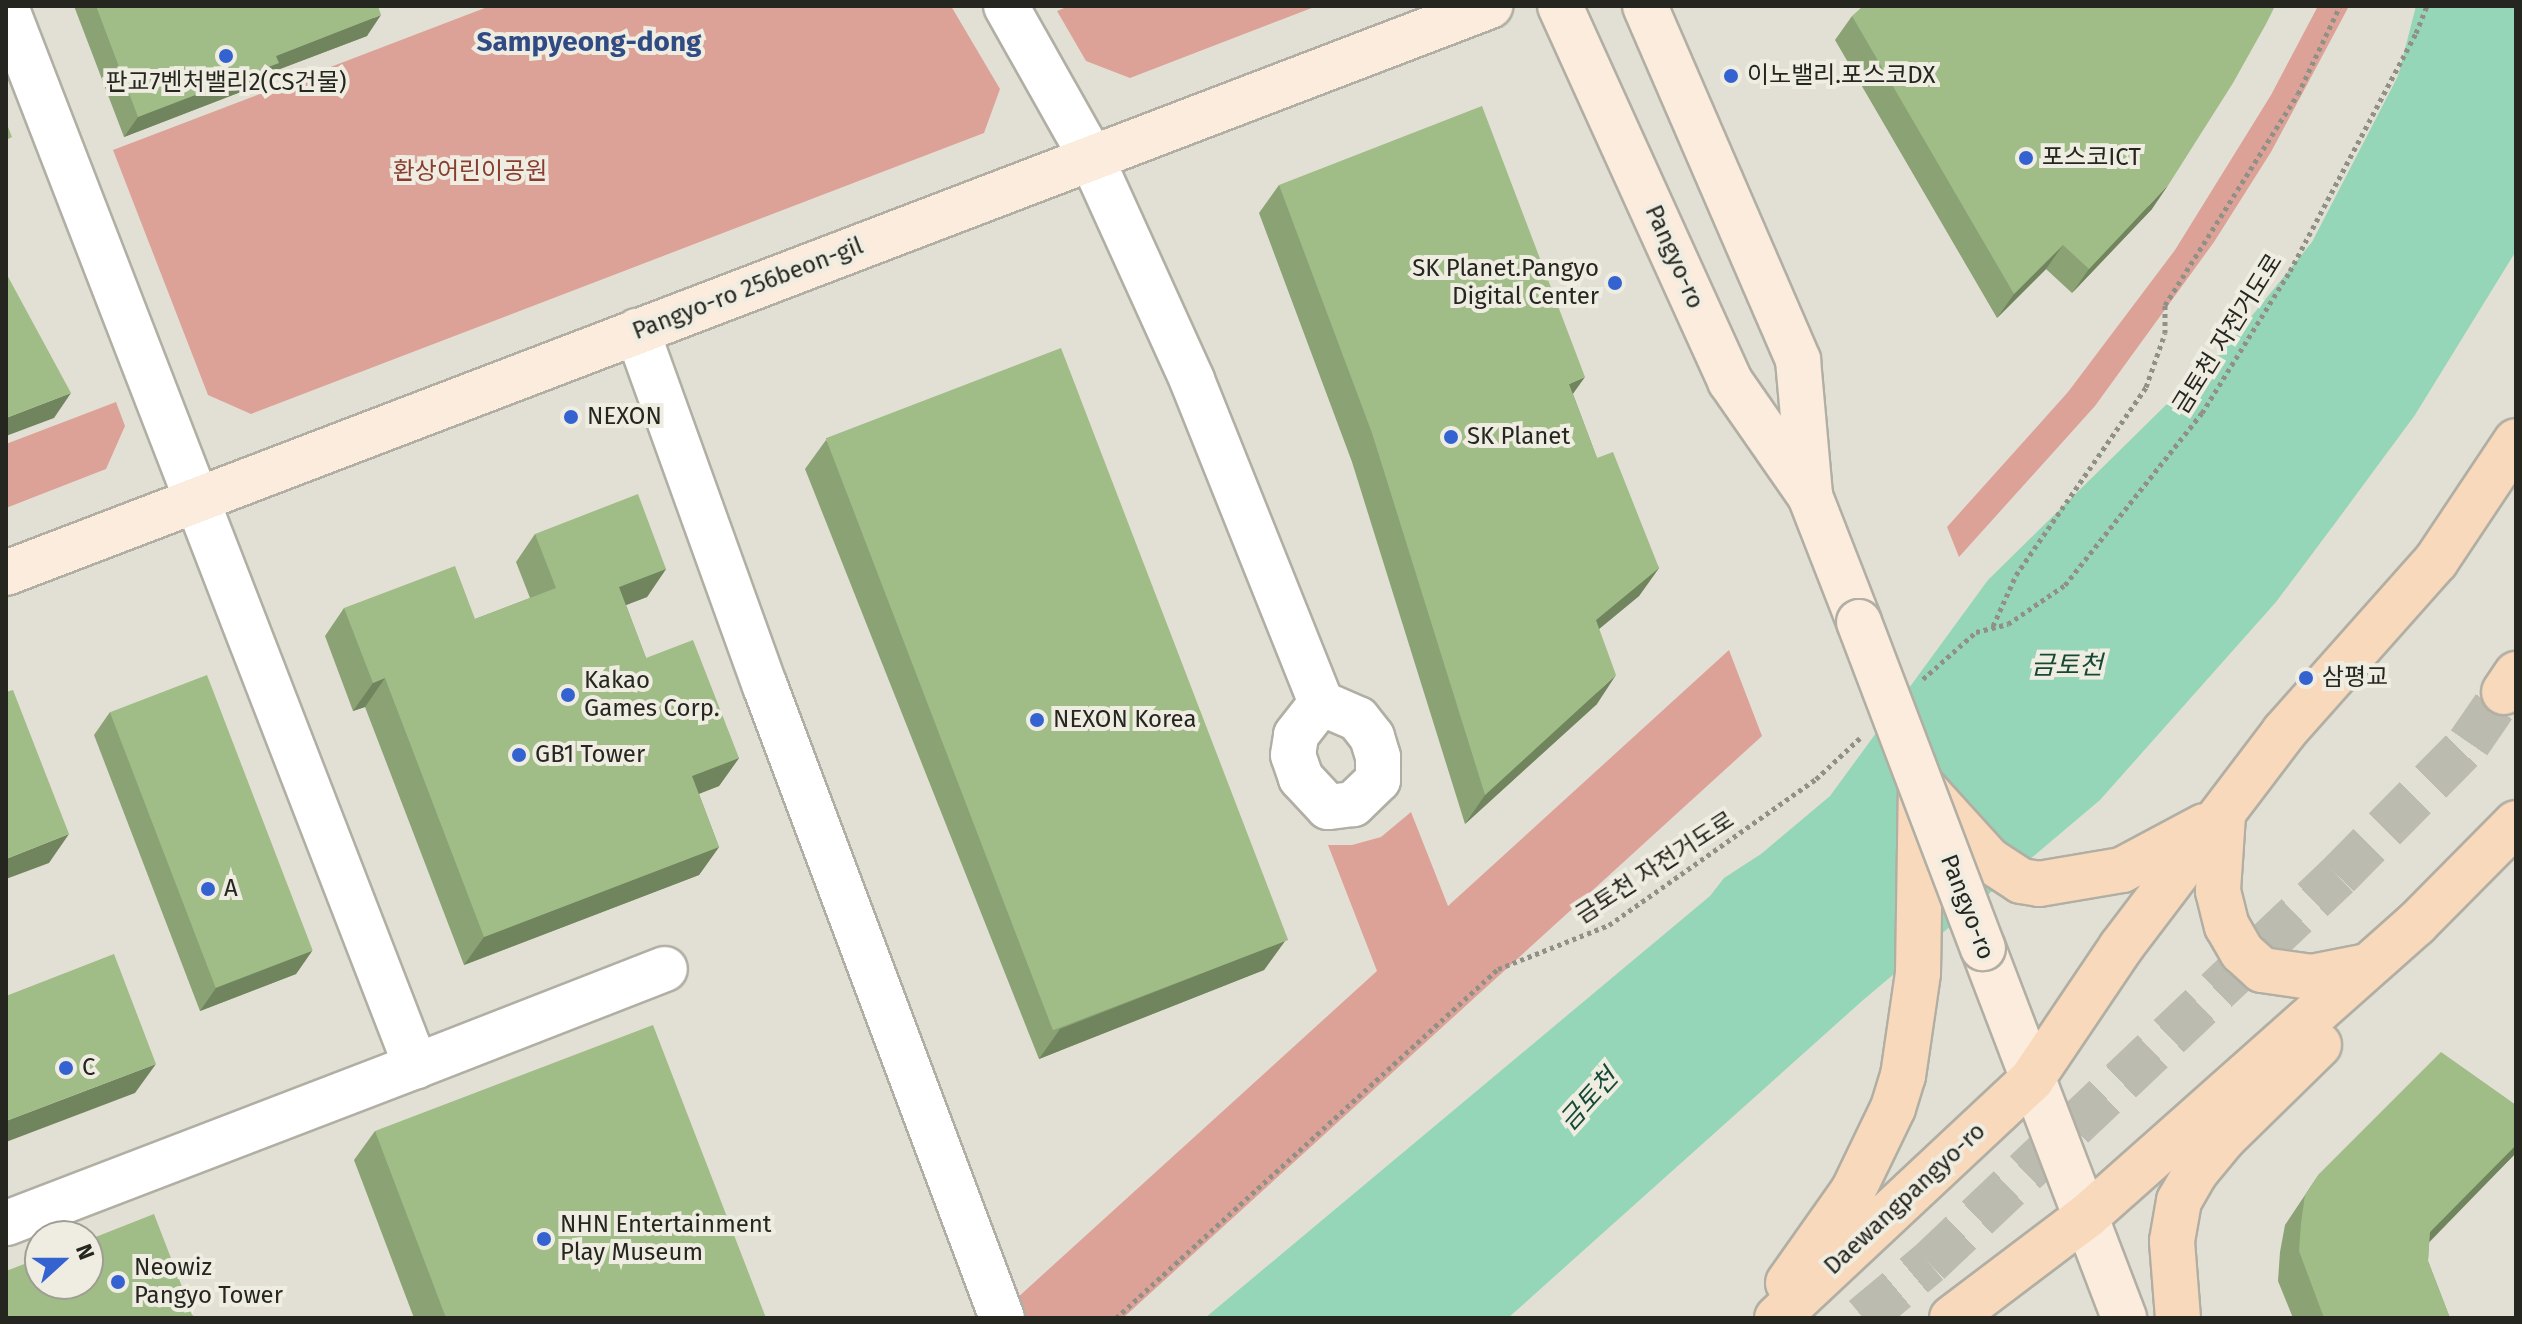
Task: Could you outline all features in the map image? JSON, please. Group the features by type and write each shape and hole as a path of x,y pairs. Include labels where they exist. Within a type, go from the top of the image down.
{"main road":[{"name":"Pangyo-ro 256beon-gil","path":"6,573 1490,6"},
{"name":"Pangyo-ro","path":"1560,6 1730,381 1810,496 2124,1318"},
{"name":"Pangyo-ro","path":"1645,6 1798,360 1810,496"},
{"name":"Daewangpangyo-ro","path":"1777,1318 2032,1079 2121,947 2284,732 2436,561 2516,441"},
{"path":"1921,785 1989,860 2021,881 2039,884 2122,870 2223,815"},
{"path":"1764,1318 1853,1191 1893,1108 1903,1076 1918,973 1921,785"},
{"path":"2223,815 2218,891 2227,926 2242,952 2262,970 2311,977 2363,967"},
{"path":"1952,1318 2087,1216 2456,887 2516,823"},
{"path":"2178,1318 2172,1241 2179,1201 2195,1173 2224,1138 2329,1035 2363,967"}],"street":[{"path":"1006,6 1091,157 1192,380 1321,703"},
{"path":"6,7 416,1066"},
{"path":"637,331 770,701 1002,1318"},
{"path":"6,1223 665,969"}],"path":[{"name":"금토천 자전거도로","path":"1993,627 2016,575 2146,387 2165,333 2165,305 2298,94 2340,6"},
{"name":"금토천 자전거도로","path":"1918,684 1976,632 2008,624 2065,585 2202,413 2290,271 2416,33 2427,6"},
{"name":"금토천 자전거도로","path":"1116,1318 1498,969 1609,925 1816,779 1862,737"}],"green space":[{"name":"환상어린이공원","path":"490,6 951,6 1000,89 984,133 251,414 208,395 113,150"},
{"path":"1069,6 1317,6 1130,78 1086,61 1057,11"},
{"path":"2318,6 2349,6 2271,152 2214,242 2095,406 1959,557 1947,527 2068,392 2175,250 2271,95"},
{"path":"116,402 125,426 106,469 6,508 6,444"},
{"path":"1729,650 1762,736 1123,1318 995,1318 1377,971 1328,845 1352,845 1381,837 1411,812 1448,906"}],"water":[{"name":"금토천","path":"2416,6 2516,6 2516,251 2415,415 2276,602 2100,800 1862,1001 1508,1318 1205,1318 1710,896 1724,878 1761,854 1830,796 1988,580 2233,339 2312,242 2398,76"}],"building":[{"name":"판교7벤처밸리2(CS건물)","path":"96,6 378,6 381,15 276,56 279,63 138,117"},
{"name":"포스코ICT","path":"1863,6 2275,6 2233,83 2169,184 2089,269 2063,245 2014,294 1852,16"},
{"name":"SK Planet","path":"1482,106 1585,377 1569,384 1597,458 1613,452 1659,568 1596,620 1616,675 1485,795 1372,433 1279,185"},
{"path":"6,122 12,137 6,140"},
{"path":"6,273 71,393 6,418"},
{"name":"NEXON Korea","path":"1061,348 1288,940 1053,1030 826,438"},
{"name":"GB1 Tower","path":"638,494 666,569 619,587 646,658 693,640 739,758 692,776 719,847 484,937 385,678 373,683 344,608 455,566 475,619 556,588 535,534"},
{"name":"A","path":"207,675 313,950 216,988 110,712"},
{"path":"13,690 69,834 6,859 6,692"},
{"name":"C","path":"114,954 156,1064 6,1121 6,996"},
{"name":"NHN Entertainment Play Museum","path":"653,1025 766,1318 446,1318 375,1131"},
{"path":"2441,1052 2516,1105 2516,1145 2430,1232 2428,1261 2450,1318 2324,1318 2299,1251 2305,1195 2319,1174"},
{"path":"154,1214 194,1318 6,1318 6,1271 24,1264 24,1300 104,1300 104,1234"}],"tunnel":[{"path":"1863,1318 1929,1263 2338,876 2469,743 2504,692"}],"place":[{"name":"판교7벤처밸리2(CS건물)","path":"226,56"},
{"name":"이노밸리.포스코DX","path":"1731,76"},
{"name":"포스코ICT","path":"2026,158"},
{"name":"SK Planet.Pangyo Digital Center","path":"1615,283"},
{"name":"NEXON","path":"571,417"},
{"name":"SK Planet","path":"1451,437"},
{"name":"삼평교","path":"2306,678"},
{"name":"Kakao Games Corp.","path":"568,695"},
{"name":"NEXON Korea","path":"1037,720"},
{"name":"GB1 Tower","path":"519,755"},
{"name":"A","path":"208,889"},
{"name":"C","path":"66,1068"},
{"name":"NHN Entertainment Play Museum","path":"544,1239"},
{"name":"Neowiz Pangyo Tower","path":"118,1282"}],"district":[{"name":"Sampyeong-dong","path":"589,42"}]}
